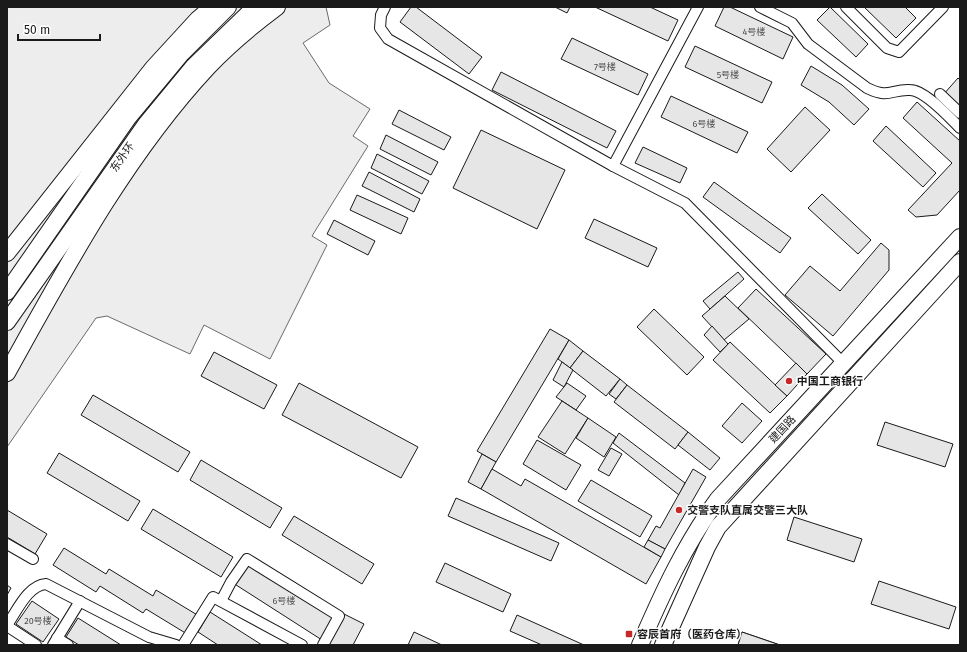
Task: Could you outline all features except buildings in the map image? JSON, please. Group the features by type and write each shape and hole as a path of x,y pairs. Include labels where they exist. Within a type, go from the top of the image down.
{"main road":[{"path":"7,253 153,68 198,19 212,7"},
{"name":"东外环","path":"7,292 128,118 182,53 228,7"},
{"name":"东外环","path":"7,322 146,124 193,67 255,7"},
{"path":"7,373 83,238 163,120 208,66 254,24 277,7"},
{"name":"建国路","path":"640,645 666,585 688,542 718,499 960,237"},
{"name":"建国路","path":"663,645 707,547 718,527 960,262"},
{"path":"748,466 762,478"}],"street":[{"path":"385,7 380,14 380,28 388,39 613,166 685,203 843,364"},
{"path":"613,166 698,7"},
{"path":"760,7 792,23 808,44 876,93 886,94 911,90 919,93 930,100 960,128"},
{"path":"846,7 887,48 899,52 943,7"},
{"path":"940,94 960,113"},
{"path":"7,544 33,559"},
{"path":"221,601 231,582 247,559 339,616 323,645"},
{"path":"36,645 7,626 31,591 38,584 46,584 149,637 176,645"},
{"path":"183,645 213,597 302,645"},
{"path":"68,645 55,642 80,601"}],"shaded area":[{"path":"7,7 326,7 330,25 303,43 329,83 370,109 353,136 368,146 312,236 327,245 270,359 204,325 190,354 107,316 96,318 7,447"}],"place":[{"name":"中国工商银行","path":"789,381"},
{"name":"交警支队直属交警三大队","path":"679,510"},
{"name":"容辰首府（医药仓库）","path":"629,634"}]}
